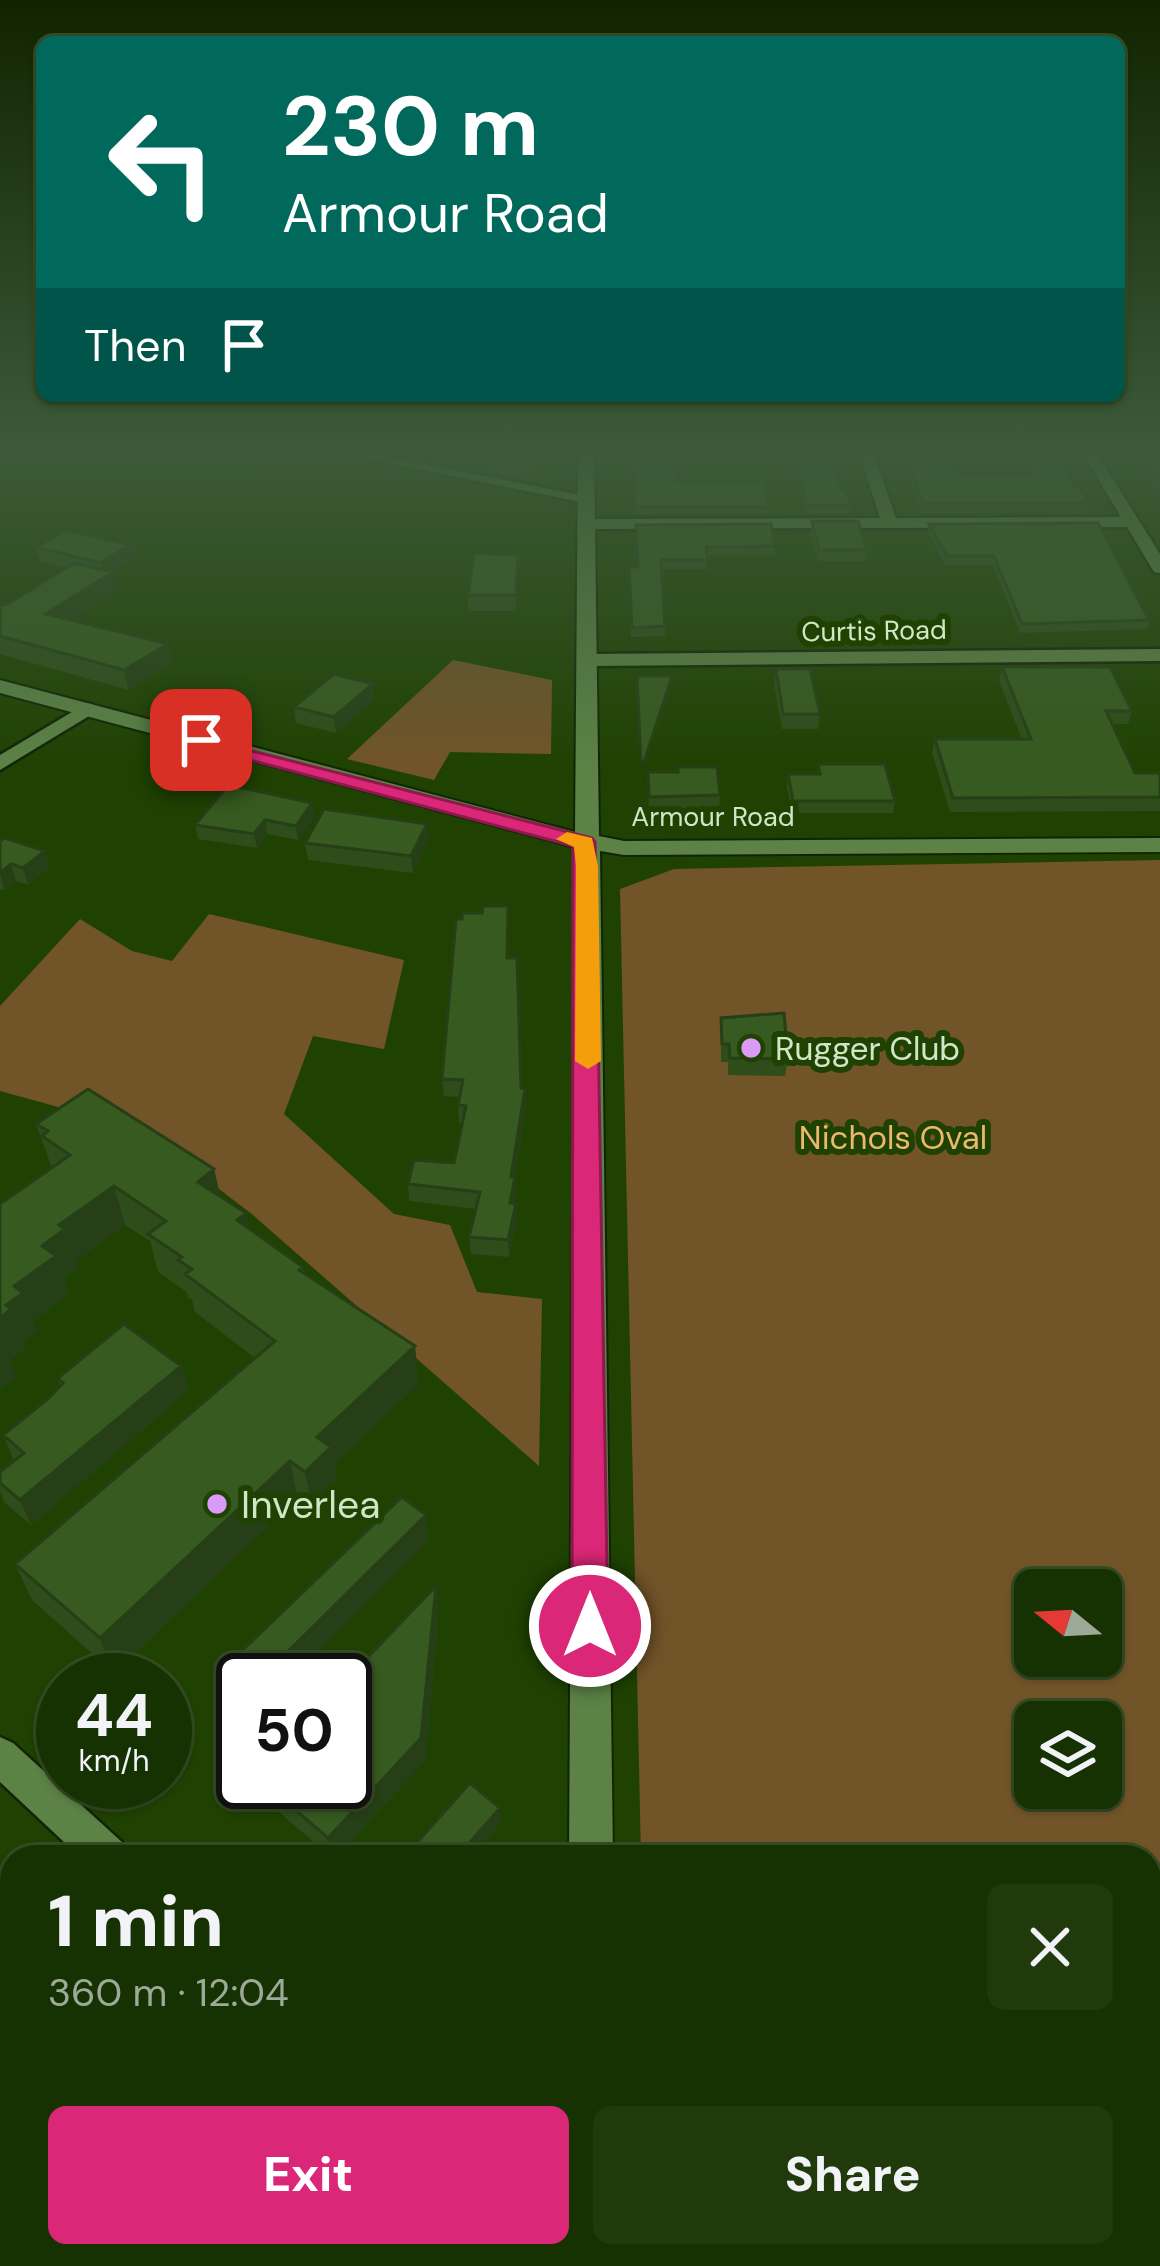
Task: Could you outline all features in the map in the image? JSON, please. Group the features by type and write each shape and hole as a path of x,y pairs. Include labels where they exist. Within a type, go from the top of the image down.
{"main road":[{"path":"587,555 584,842 591,1845"},
{"name":"Armour Road","path":"0,686 584,842 624,848 1160,845"}],"street":[{"name":"Curtis Road","path":"589,660 1160,655"},
{"path":"0,764 87,709"},
{"path":"0,1756 96,1845"}],"green space":[{"path":"453,660 552,680 551,754 450,752 434,780 347,759"},
{"name":"Nichols Oval","path":"1160,860 1160,1845 641,1845 620,889 674,869"},
{"path":"209,914 404,960 384,1049 313,1036 284,1114 394,1214 450,1225 477,1292 542,1299 539,1466 253,1215 142,1130 0,1091 0,1006 80,919 132,951 172,961"}],"building":[{"path":"67,555 114,555 101,563"},
{"path":"474,555 518,555 516,595 468,595"},
{"path":"637,555 707,555 708,560 661,560 665,626 632,628 629,567 638,567"},
{"path":"1115,555 1149,620 1022,624 994,556 947,556"},
{"path":"74,563 113,572 46,614 168,644 124,670 0,636 0,604 6,605"},
{"path":"1002,667 1110,667 1132,711 1106,711 1135,773 1160,773 1160,797 953,798 935,739 1031,739"},
{"path":"776,669 810,669 820,714 783,714"},
{"path":"334,674 373,684 334,717 294,707"},
{"path":"637,676 672,676 644,762 641,762"},
{"path":"818,764 885,764 895,801 793,801 788,774 820,774"},
{"path":"678,767 717,767 720,795 649,797 648,772 678,772"},
{"path":"228,785 312,803 296,826 265,820 254,834 195,825"},
{"path":"324,809 427,824 411,856 305,843"},
{"path":"5,838 45,851 23,868 11,864 0,873 0,841"},
{"path":"483,906 508,906 507,958 517,958 521,1088 525,1089 511,1177 515,1177 510,1203 516,1204 508,1240 469,1237 480,1192 408,1184 414,1160 454,1163 466,1106 458,1105 463,1080 442,1079 456,919 462,919 462,913 482,913"},
{"path":"784,1013 788,1059 730,1058 729,1044 722,1044 721,1018"},
{"path":"88,1089 214,1169 198,1182 246,1213 237,1220 303,1267 299,1270 415,1346 317,1437 331,1447 305,1472 290,1461 100,1638 15,1564 275,1341 185,1274 192,1269 178,1260 182,1257 148,1234 166,1221 114,1186 59,1225 65,1229 42,1246 56,1256 14,1286 23,1293 6,1305 11,1309 0,1318 0,1204 70,1155 42,1136 48,1131 36,1124"},
{"path":"124,1324 181,1366 20,1500 0,1483 0,1472 24,1453 3,1435 48,1399 63,1383 58,1378"},
{"path":"402,1497 426,1515 286,1653 240,1653"},
{"path":"436,1586 421,1738 372,1791 372,1653"},
{"path":"470,1783 500,1808 468,1845 415,1845"},
{"path":"294,1809 355,1809 328,1838"}],"slow traffic":[{"path":"567,839 584,842 587,866 588,1061"}],"place":[{"name":"Rugger Club","path":"751,1048"},
{"name":"Inverlea","path":"217,1504"}],"route":[{"path":"201,740 584,842 590,1626"}]}
